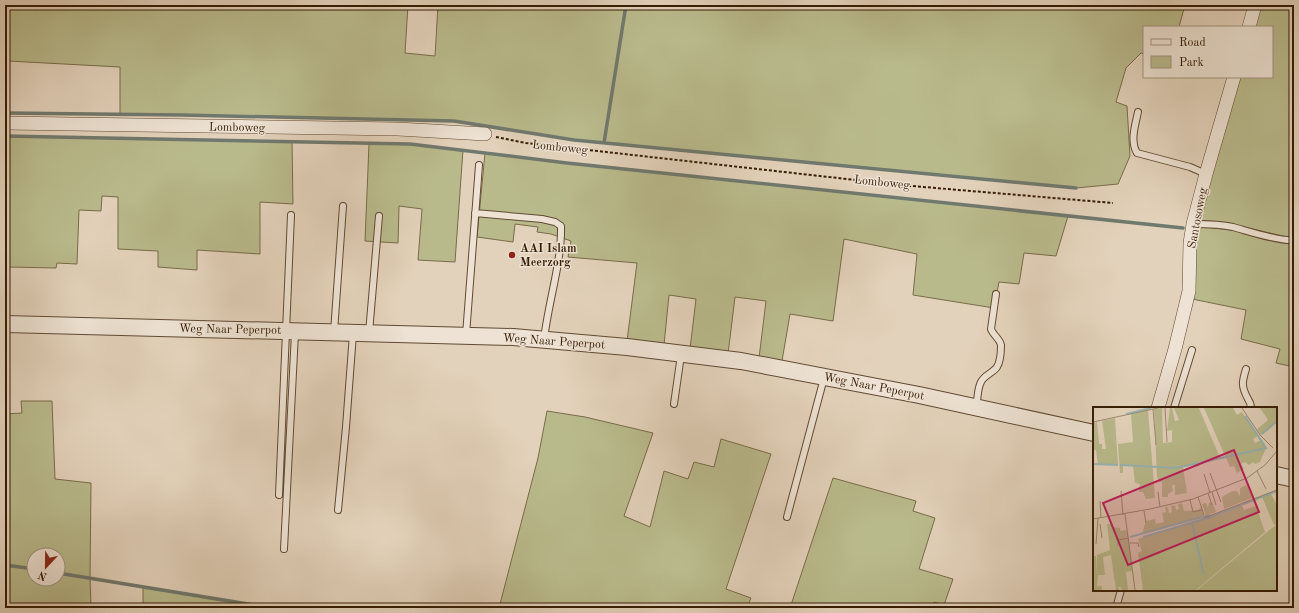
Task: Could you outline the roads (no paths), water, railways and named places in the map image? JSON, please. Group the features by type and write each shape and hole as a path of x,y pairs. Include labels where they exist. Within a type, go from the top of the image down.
{"street":[{"path":"1249,26 1255,5"},
{"name":"Santosoweg","path":"1158,407 1175,349 1189,291 1190,243 1193,224 1234,78"},
{"name":"Lomboweg","path":"5,123 398,129 485,134"},
{"name":"Weg Naar Peperpot","path":"5,324 513,337 627,347 741,361 919,395 1093,433"},
{"path":"1277,475 1294,479"}],"lane":[{"path":"1138,112 1133,141 1134,148 1138,153 1190,167 1206,174"},
{"path":"466,336 479,165"},
{"path":"334,332 343,206"},
{"path":"475,213 542,219 555,222 561,226 560,248 546,321 544,340"},
{"path":"284,549 291,331 291,216"},
{"path":"338,510 361,333 379,216"},
{"path":"1193,224 1212,224 1231,227 1282,239 1294,240"},
{"path":"976,407 980,383 997,367 999,360 1001,344 991,329 996,294"},
{"path":"279,495 291,331"},
{"path":"1174,407 1192,350"},
{"path":"674,404 682,354"},
{"path":"1246,369 1242,380 1242,387 1251,404 1251,407"},
{"path":"786,517 824,377"},
{"path":"1116,608 1122,591"}],"waterway":[{"path":"604,143 626,5"},
{"path":"5,113 454,121 574,140 1076,188"},
{"path":"5,136 410,144 567,163 1183,228"},
{"path":"5,565 26,568"},
{"path":"66,574 272,608"}],"place":[{"name":"AAI Islam Meerzorg","path":"512,255"}]}
